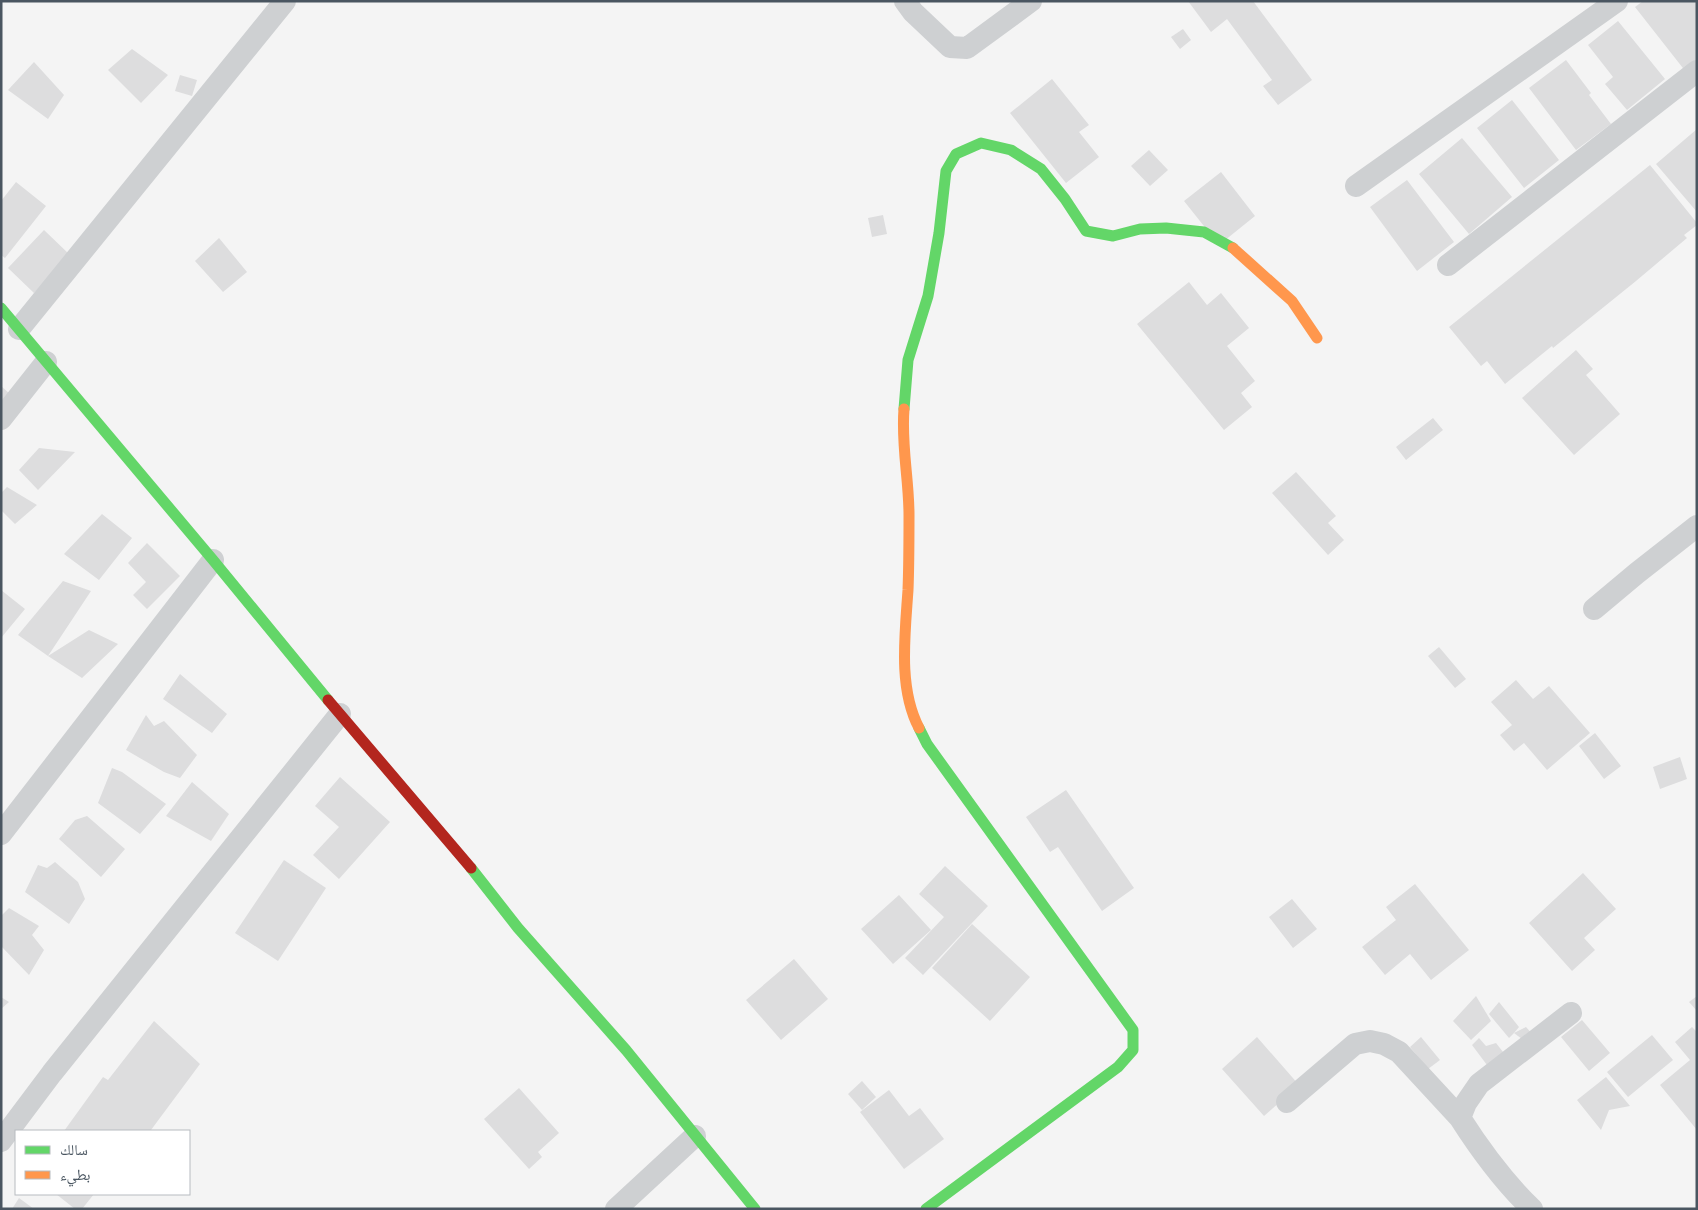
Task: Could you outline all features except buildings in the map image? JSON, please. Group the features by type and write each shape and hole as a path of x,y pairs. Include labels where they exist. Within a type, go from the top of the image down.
{"street":[{"path":"19,329 285,1"},
{"path":"905,1 913,12 950,47 967,48 1030,1"},
{"path":"1356,186 1617,1"},
{"path":"1448,265 1697,71"},
{"path":"926,1209 1118,1067 1133,1050 1133,1030 927,744 912,715 904,664 909,512 902,432 908,360 928,296 939,233 946,171 956,154 981,143 1011,150 1042,168 1066,199 1086,231 1112,236 1140,229 1166,228 1204,232 1232,247 1292,301 1317,338"},
{"path":"1,308 213,560 301,670 448,840 518,928 626,1050 755,1209"},
{"path":"1,419 46,362"},
{"path":"1594,609 1637,572 1697,526"},
{"path":"1,834 213,560"},
{"path":"1,1141 52,1073 340,714"},
{"path":"1460,1118 1466,1103 1480,1084 1571,1013"},
{"path":"1287,1102 1355,1044 1370,1041 1384,1044 1399,1052 1460,1118 1510,1185 1532,1209"},
{"path":"621,1207 695,1136"}],"traffic: fast":[{"path":"904,409 908,360 928,296 939,233 946,171 956,154 981,143 1011,150 1041,169 1065,199 1086,231 1113,236 1140,229 1166,228 1204,232 1233,248"},
{"path":"1,308 328,700"},
{"path":"919,728 927,744 1133,1030 1133,1050 1118,1067 926,1209"},
{"path":"471,868 518,928 626,1050 755,1209"}],"traffic: slow":[{"path":"1233,248 1292,301 1317,338"},
{"path":"904,409 903,422 909,515 904,661 908,696 919,728"}],"traffic: jam":[{"path":"328,700 471,868"}]}
